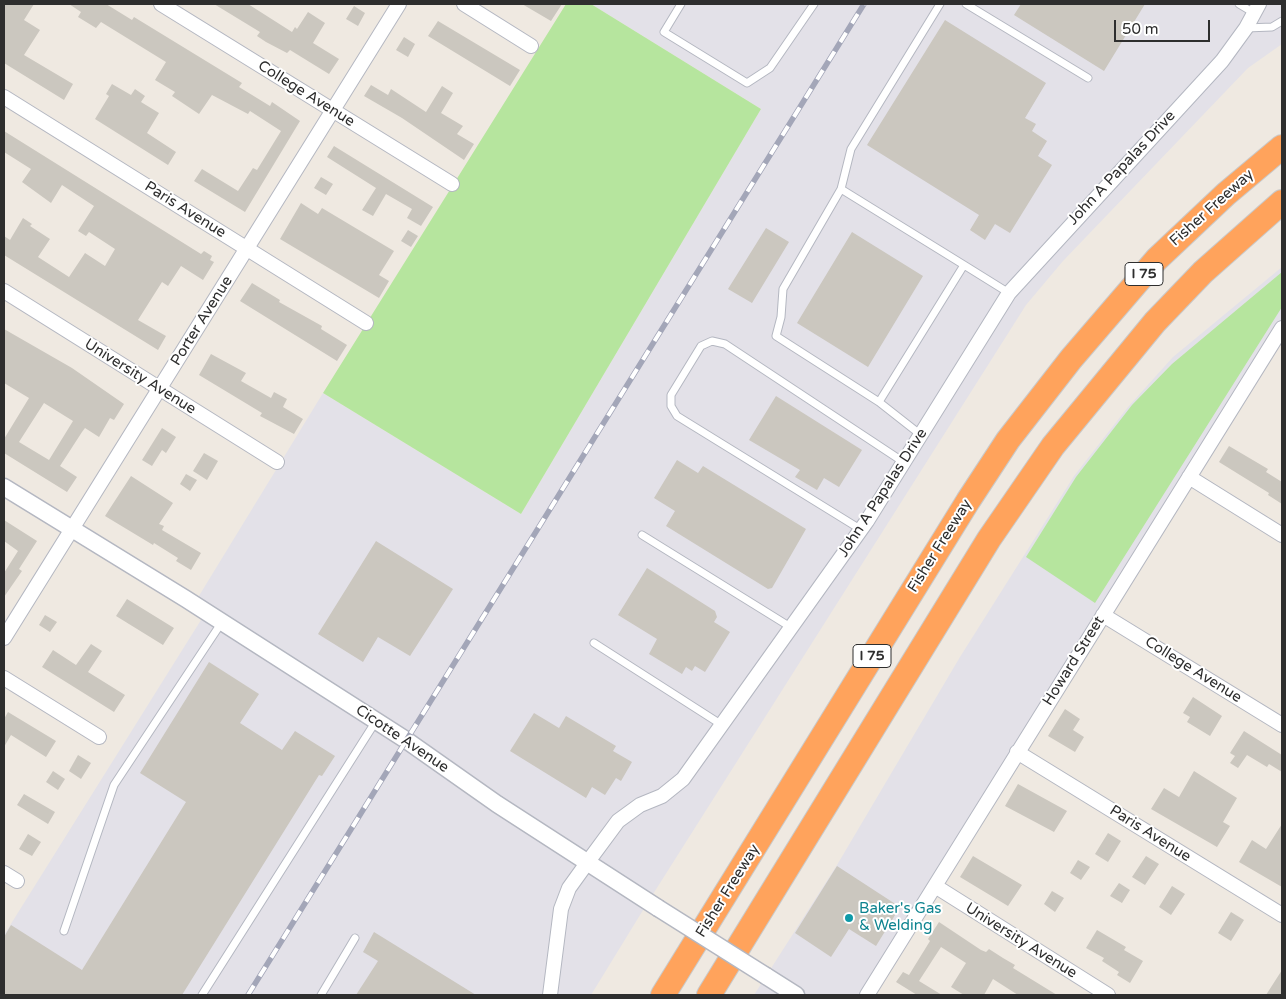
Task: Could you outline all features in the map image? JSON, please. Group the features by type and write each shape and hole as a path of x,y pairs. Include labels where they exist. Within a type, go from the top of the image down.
{"highway":[{"name":"Fisher Freeway","path":"663,995 968,501 1008,440 1071,359 1158,259 1226,194 1282,147"},
{"name":"I 75","path":"709,995 752,922 846,776 1009,509 1080,411 1155,322 1204,272 1282,202"},
{"path":"1155,322 1192,300 1282,222"}],"street":[{"name":"College Avenue","path":"161,4 452,184"},
{"name":"Porter Avenue","path":"4,638 399,4"},
{"path":"464,4 531,46"},
{"name":"John A Papalas Drive","path":"550,995 561,908 570,888 587,863 618,821 640,805 662,796 683,779 792,628 905,463 1009,293 1222,61 1246,28 1256,8"},
{"name":"Paris Avenue","path":"4,97 366,323"},
{"name":"University Avenue","path":"4,290 277,462"},
{"name":"Howard Street","path":"867,995 1189,477 1280,337"},
{"path":"1189,477 1282,535"},
{"name":"Cicotte Avenue","path":"4,487 222,622 376,721 587,863 796,995"},
{"name":"College Avenue","path":"1103,615 1282,725"},
{"path":"4,678 99,737"},
{"name":"Paris Avenue","path":"1018,752 1281,913"},
{"path":"4,873 17,881"},
{"name":"University Avenue","path":"935,886 1108,995"}],"lane":[{"path":"681,4 664,32 747,83 770,68 814,4"},
{"path":"921,435 879,402 776,336 781,317 783,289 841,189 851,149 940,4"},
{"path":"966,4 1088,78"},
{"path":"1240,4 1256,8"},
{"path":"1246,28 1272,28 1282,21"},
{"path":"841,189 1009,293"},
{"path":"879,402 964,265"},
{"path":"860,530 677,416 671,406 671,395 701,346 712,341 725,344 905,463"},
{"path":"642,536 792,628"},
{"path":"64,931 114,785 222,622"},
{"path":"594,643 723,726"},
{"path":"202,995 376,721"},
{"path":"321,995 354,938"}],"shaded area":[{"path":"591,4 1282,4 1282,44 1248,68 1063,261 1026,305 591,995 4,995 4,935 206,612 194,604 323,393 521,514 761,109"},
{"path":"1282,267 1282,328 867,995 754,995 837,865 960,657 1074,476 1128,407 1173,357"}],"green space":[{"path":"566,4 591,4 761,109 521,514 323,393"},
{"path":"1282,272 1282,307 1095,603 1026,557 1076,477 1132,405 1172,364"}],"building":[{"path":"4,4 34,4 24,20 40,30 24,55 73,84 64,100 4,63"},
{"path":"69,4 106,4 132,20 134,17 242,83 239,87 270,106 272,102 300,121 245,212 194,181 202,169 238,191 253,168 257,170 281,131 250,111 248,114 212,95 199,114 172,96 175,92 155,80 166,62 101,22 96,28 78,17 81,12"},
{"path":"214,4 248,4 292,32 295,27 297,29 308,12 325,23 313,43 339,59 329,74 290,50 287,53 266,42 257,36 260,32"},
{"path":"522,4 562,4 551,21"},
{"path":"1021,4 1145,4 1104,71 1014,15"},
{"path":"354,6 365,13 358,26 346,19"},
{"path":"945,20 1046,83 1025,118 1036,124 1032,131 1047,141 1038,156 1052,165 1010,233 995,224 985,240 970,230 979,215 867,145"},
{"path":"438,21 520,70 510,86 428,36"},
{"path":"404,37 415,44 408,57 396,50"},
{"path":"112,84 131,95 135,89 145,96 141,102 159,113 147,133 176,152 168,165 95,119 109,96 106,94"},
{"path":"371,85 388,95 391,89 426,112 442,86 453,93 441,113 463,126 457,134 474,144 464,160 402,118 364,96"},
{"path":"4,131 201,254 204,251 212,256 210,260 214,262 203,280 181,266 168,286 162,282 138,320 166,336 158,350 4,255 4,236 10,240 23,218 32,224 30,226 50,239 38,257 69,277 85,253 105,266 115,249 89,232 86,236 78,231 94,206 62,185 51,203 22,182 31,169 4,152"},
{"path":"334,146 433,207 421,226 407,218 412,209 386,194 373,216 362,210 376,188 327,157"},
{"path":"321,177 333,184 326,195 314,188"},
{"path":"301,203 318,214 322,208 394,251 379,275 389,281 379,298 280,239"},
{"path":"766,228 789,242 752,303 728,289"},
{"path":"408,230 418,236 411,247 401,241"},
{"path":"852,232 923,276 868,367 797,323"},
{"path":"252,283 280,300 279,302 322,326 321,329 347,345 337,361 240,301"},
{"path":"4,329 72,368 124,404 114,420 110,418 99,437 85,428 82,432 60,466 77,477 67,492 4,453 4,439 29,398 4,383","holes":["44,403 73,421 49,460 19,442"]},
{"path":"211,354 246,373 241,381 271,398 274,392 287,399 283,407 303,419 294,434 260,416 262,413 199,375"},
{"path":"776,396 862,450 839,487 824,478 817,490 795,477 800,470 749,440"},
{"path":"162,428 176,437 166,453 162,450 152,466 142,460"},
{"path":"1229,446 1268,469 1266,472 1282,482 1282,504 1268,495 1269,493 1219,462"},
{"path":"204,453 218,461 207,480 193,471"},
{"path":"677,460 698,473 703,466 806,529 772,588 768,589 666,526 675,511 654,498"},
{"path":"186,474 197,480 190,491 180,484"},
{"path":"131,476 173,503 159,524 164,526 162,530 201,553 191,570 176,561 178,558 105,516"},
{"path":"4,520 37,541 19,569 22,571 4,597 4,573 18,551 4,541"},
{"path":"376,541 453,589 410,656 378,637 363,662 318,634"},
{"path":"647,568 715,611 717,617 714,622 730,632 705,672 695,666 692,671 686,667 682,674 649,654 657,639 618,615"},
{"path":"127,599 174,628 163,645 116,616"},
{"path":"45,615 57,622 50,632 39,625"},
{"path":"91,644 102,651 88,672 125,695 114,712 42,667 53,650 76,665"},
{"path":"209,662 259,694 240,723 282,750 295,731 335,756 322,776 319,775 182,995 4,995 4,937 11,925 82,970 186,802 140,773"},
{"path":"1193,697 1222,716 1210,736 1187,722 1190,717 1183,713"},
{"path":"1065,709 1080,719 1073,730 1084,737 1075,752 1048,736"},
{"path":"8,712 56,741 46,757 11,735 4,747 4,719"},
{"path":"534,713 559,728 566,716 616,746 613,751 632,762 621,781 616,778 605,795 592,787 586,798 510,751"},
{"path":"1244,731 1282,755 1282,772 1269,764 1267,767 1247,755 1238,768 1230,763 1235,756 1230,753"},
{"path":"78,755 91,763 81,779 69,771"},
{"path":"53,771 65,779 58,790 46,782"},
{"path":"1194,771 1237,798 1223,822 1230,826 1217,847 1151,809 1164,788 1179,797"},
{"path":"1018,784 1067,811 1054,832 1005,806"},
{"path":"24,794 55,812 48,824 17,805"},
{"path":"1282,824 1282,887 1239,862 1252,840 1266,849"},
{"path":"1108,833 1121,841 1108,862 1095,854"},
{"path":"28,834 41,842 32,856 19,849"},
{"path":"973,856 1022,885 1008,906 960,877"},
{"path":"1146,856 1159,864 1145,885 1132,877"},
{"path":"1078,860 1090,867 1081,880 1070,873"},
{"name":"Baker's Gas & Welding","path":"837,866 900,907 876,946 849,929 831,957 795,933"},
{"path":"1119,883 1130,890 1122,903 1110,896"},
{"path":"1172,886 1185,894 1171,915 1159,907"},
{"path":"1052,891 1064,898 1055,912 1044,904"},
{"path":"1231,912 1244,920 1231,941 1218,933"},
{"path":"939,922 981,950 986,952 989,949 1015,965 1013,968 1057,995 1018,995 993,979 984,995 964,995 951,987 966,963 941,947 919,981 942,995 917,995 896,982 903,972 909,975 930,941 928,939"},
{"path":"1097,930 1126,947 1124,950 1143,961 1130,983 1117,975 1119,972 1102,961 1104,958 1086,948"},
{"path":"374,932 476,995 356,995 378,961 363,952"},
{"path":"1282,970 1282,995 1266,995"}],"railway":[{"path":"248,995 864,4"}],"place":[{"name":"Baker's Gas & Welding","path":"849,918"}]}
